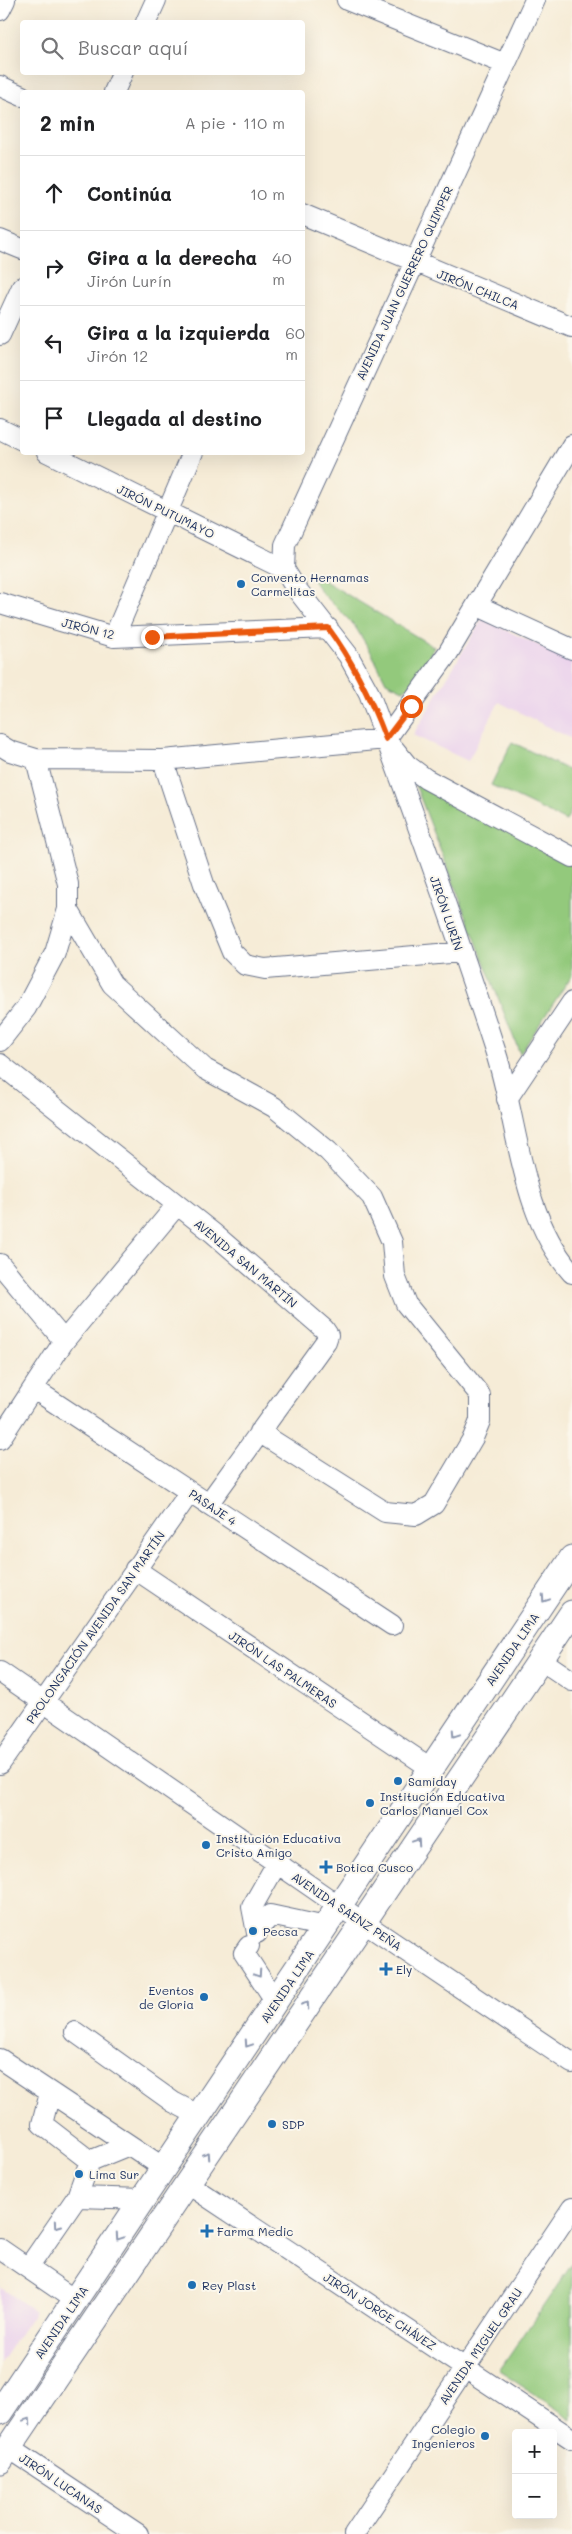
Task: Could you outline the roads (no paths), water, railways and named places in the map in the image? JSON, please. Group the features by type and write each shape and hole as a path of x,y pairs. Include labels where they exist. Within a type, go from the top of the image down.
{"main road":[{"name":"AVENIDA LIMA","path":"0,2412 572,1558"},
{"path":"5,2455 188,2184 362,1921 572,1613"}],"street":[{"path":"0,10 5,0"},
{"path":"147,20 156,0"},
{"path":"347,0 504,64"},
{"name":"AVENIDA JUAN GUERRERO QUIMPER","path":"284,569 285,545 413,262 535,0"},
{"path":"115,90 122,75"},
{"path":"0,86 20,95"},
{"name":"JIRÓN CHILCA","path":"305,215 572,327"},
{"path":"0,240 20,248"},
{"path":"0,335 20,291"},
{"path":"0,429 20,439"},
{"path":"0,745 10,751 36,759 163,760 386,739 448,654 572,444"},
{"name":"JIRÓN PUTUMAYO","path":"53,455 284,569"},
{"path":"114,636 192,455"},
{"name":"JIRÓN LURÍN","path":"284,569 295,587 348,655 369,693 496,1052 530,1190 544,1229 564,1264 572,1273"},
{"name":"JIRÓN 12","path":"0,603 114,636 328,628"},
{"path":"478,606 572,649"},
{"path":"386,739 407,766 426,779 572,857"},
{"path":"0,1041 26,1008 55,953 68,909 68,884 36,759"},
{"path":"163,760 204,884 232,952 245,965 265,969 461,952"},
{"path":"68,909 112,984 204,1069 274,1107 315,1140 372,1197 392,1242 395,1276 406,1304 480,1396 480,1421 473,1438 434,1504 416,1515 385,1512 259,1432"},
{"path":"507,1099 572,1002"},
{"name":"AVENIDA SAN MARTÍN","path":"0,1064 275,1284 324,1329 328,1335 326,1341 208,1504"},
{"path":"0,1439 64,1341 176,1206"},
{"path":"3,1277 64,1341"},
{"name":"PASAJE 4","path":"34,1389 392,1625"},
{"name":"PROLONGACIÓN AVENIDA SAN MARTÍN","path":"0,1764 134,1569 190,1492"},
{"name":"JIRÓN LAS PALMERAS","path":"134,1569 432,1769"},
{"path":"541,1660 572,1680"},
{"name":"AVENIDA SAENZ PEÑA","path":"0,1672 277,1864 572,2063"},
{"path":"257,1934 252,1907 277,1864"},
{"path":"276,2002 244,1953 270,1915 326,1927"},
{"path":"75,2032 173,2102 200,2116"},
{"path":"0,2060 164,2168"},
{"path":"50,2092 42,2124 90,2162"},
{"path":"28,2268 77,2197 90,2162 129,2145"},
{"name":"JIRÓN JORGE CHÁVEZ","path":"188,2184 572,2439"},
{"path":"77,2197 144,2199"},
{"name":"AVENIDA MIGUEL GRAU","path":"354,2534 572,2208"},
{"path":"0,2249 76,2301"},
{"name":"JIRÓN LUCANAS","path":"5,2455 138,2534"}],"place":[{"name":"Convento Hernamas Carmelitas","path":"241,584"},
{"name":"Samiday","path":"398,1781"},
{"name":"Institución Educativa Carlos Manuel Cox","path":"370,1803"},
{"name":"Institución Educativa Cristo Amigo","path":"206,1845"},
{"name":"Botica Cusco","path":"326,1867"},
{"name":"Pecsa","path":"253,1931"},
{"name":"Ely","path":"386,1969"},
{"name":"Eventos de Gloria","path":"204,1997"},
{"name":"SDP","path":"272,2124"},
{"name":"Lima Sur","path":"79,2174"},
{"name":"Farma Medic","path":"207,2231"},
{"name":"Rey Plast","path":"192,2285"},
{"name":"Colegio Ingenieros","path":"485,2436"}]}
